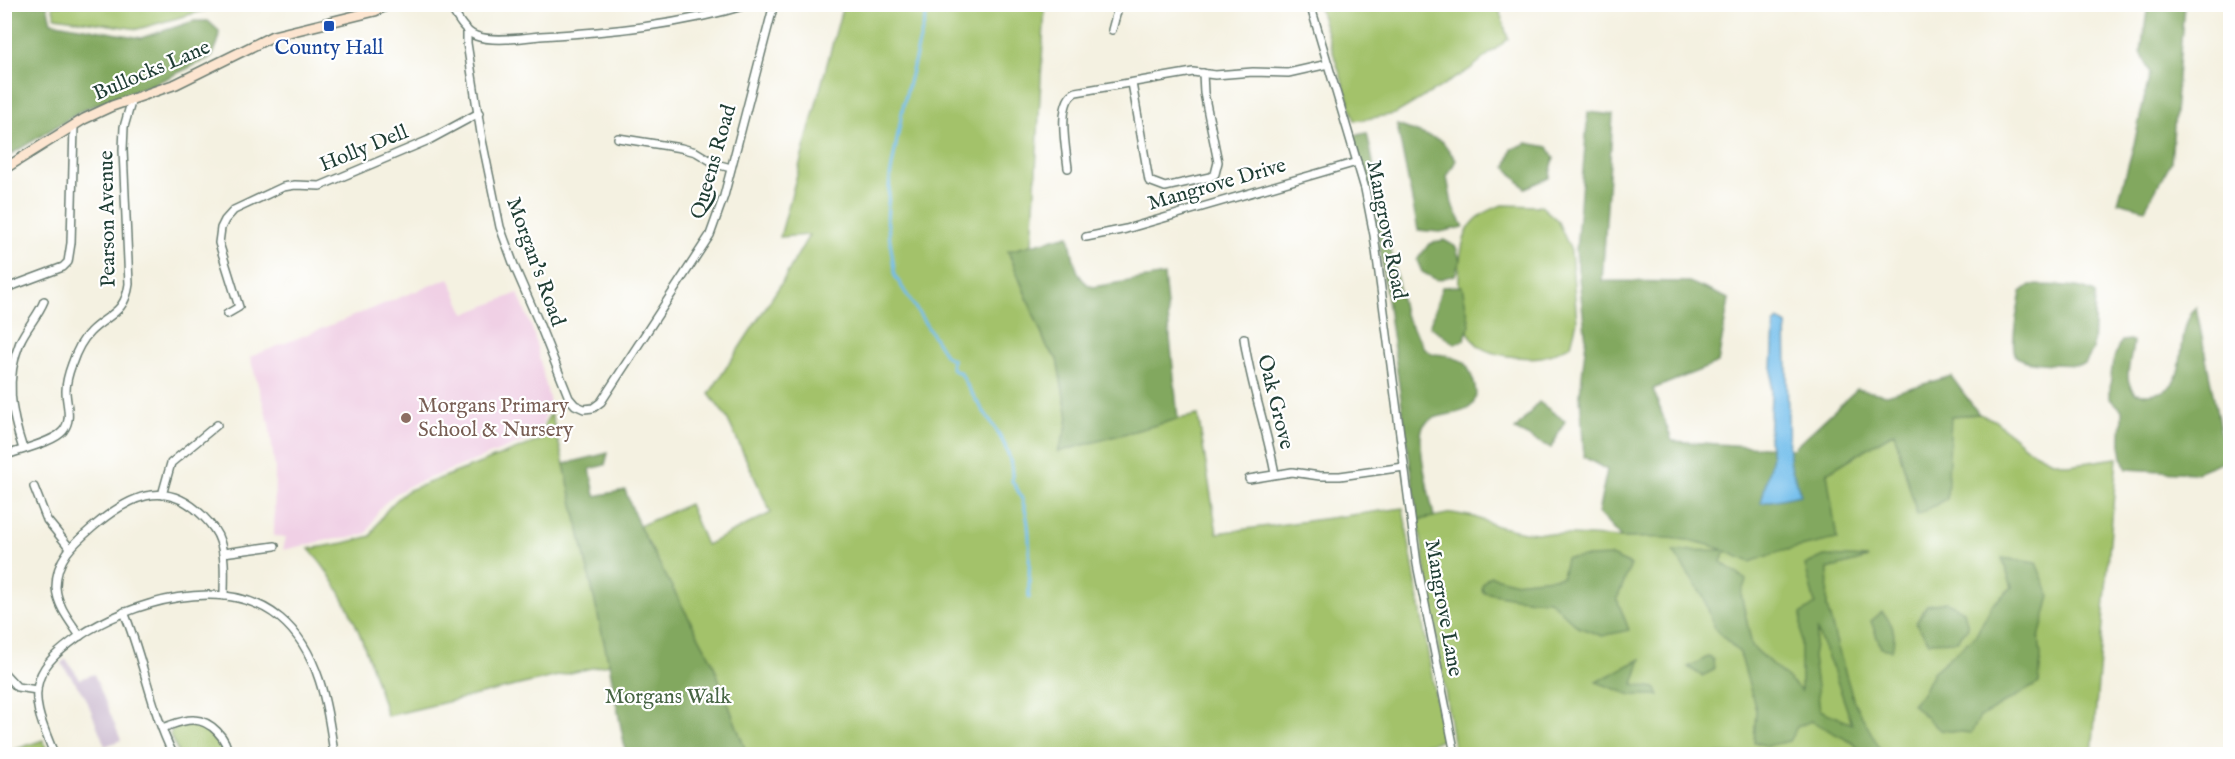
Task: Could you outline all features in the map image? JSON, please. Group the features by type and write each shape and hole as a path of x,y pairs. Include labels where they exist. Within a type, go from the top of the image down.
{"main road":[{"name":"Bullocks Lane","path":"4,169 98,112 176,84 273,36 375,11 390,4"}],"street":[{"path":"449,4 467,30 476,36 486,38 585,33 682,21 750,4"},
{"name":"Queens Road","path":"597,406 606,396 625,363 702,249 716,220 774,4"},
{"path":"1112,30 1119,4"},
{"name":"Mangrove Road","path":"1310,4 1357,162 1370,215 1378,258 1404,467"},
{"name":"Morgan's Road","path":"467,30 482,140 495,205 515,268 568,398 579,408 589,409 597,406"},
{"path":"1068,168 1064,125 1068,97 1076,92 1193,72 1221,75 1253,72 1288,73 1328,64"},
{"path":"1132,83 1149,181 1165,187 1210,177 1217,169 1218,162 1204,93 1203,73"},
{"name":"Pearson Avenue","path":"4,456 56,437 63,431 69,415 66,390 68,378 77,351 88,334 121,307 128,293 123,143 124,127 132,99"},
{"name":"Holly Dell","path":"227,314 239,307 221,252 219,237 225,220 234,210 283,188 295,185 320,186 429,140 479,113"},
{"path":"4,289 63,267 68,262 71,243 74,126"},
{"path":"618,138 681,148 696,152 716,164 731,168"},
{"name":"Mangrove Drive","path":"1086,237 1126,229 1357,162"},
{"path":"23,449 12,410 10,383 20,341 44,301"},
{"name":"Oak Grove","path":"1244,338 1252,386 1259,405 1275,474"},
{"path":"162,495 171,463 217,425"},
{"name":"Oak Grove","path":"1249,478 1300,472 1330,476 1404,467"},
{"name":"Mangrove Lane","path":"1404,467 1417,564 1455,754"},
{"path":"34,487 47,520 69,547"},
{"path":"80,636 63,610 56,589 62,557 69,547 121,504 142,496 162,495 182,501 198,511 215,529 223,553 225,596"},
{"path":"223,553 275,546"},
{"path":"54,754 41,720 37,690 39,679 49,662 58,653 97,625 146,604 173,599 225,596 269,610 287,625 303,645 323,694 334,754"},
{"path":"124,612 138,645 162,728 173,754"},
{"path":"4,673 18,687 37,690"},
{"path":"162,728 188,720 201,722 210,726 225,741 228,754"}],"shaded area":[{"name":"Morgans Primary School & Nursery","path":"449,278 465,314 518,293 533,331 551,407 546,412 539,436 411,485 395,494 377,513 367,533 283,550 286,537 274,536 275,468 269,424 250,357"},
{"path":"66,659 80,679 94,674 121,740 105,746 86,698 61,663"}],"green space":[{"path":"4,5 47,5 51,22 141,38 194,21 208,21 219,31 218,42 212,57 152,85 85,109 5,158"},
{"path":"52,5 212,5 213,8 138,29 55,17"},
{"path":"843,5 1045,5 1032,245 1008,251 1047,347 1057,359 1068,417 1058,452 1198,415 1217,533 1403,508 1443,740 1388,754 747,754 712,661 639,526 689,504 706,545 771,513 727,418 709,394 781,284 809,235 780,237"},
{"path":"1318,5 1498,5 1508,39 1469,70 1395,114 1355,121"},
{"path":"2148,5 2184,5 2171,162 2145,209 2118,202 2150,73 2141,52"},
{"path":"1588,112 1613,115 1602,281 1689,282 1729,299 1718,363 1653,389 1672,441 1793,449 1857,389 1886,395 1951,376 1979,414 1951,416 1947,499 1917,515 1894,432 1827,473 1837,539 1782,551 1750,562 1725,551 1721,562 1746,580 1741,594 1752,646 1801,691 1801,614 1815,604 1805,565 1824,556 1868,558 1828,569 1827,607 1854,702 1883,754 1864,754 1853,743 1811,721 1797,727 1789,741 1767,746 1754,742 1756,710 1740,653 1715,629 1704,598 1673,551 1723,550 1685,540 1621,538 1598,513 1607,470 1584,457 1580,394 1586,340 1576,251","holes":["1817,631 1852,724 1820,710 1813,657"]},
{"path":"1397,125 1442,141 1456,160 1447,177 1452,204 1464,227 1440,232 1418,230"},
{"path":"1367,133 1404,313 1424,348 1433,354 1446,355 1465,362 1474,383 1476,397 1472,406 1463,411 1431,419 1424,425 1421,432 1422,456 1434,517 1418,520 1372,192 1352,136"},
{"path":"1527,143 1548,147 1554,158 1549,178 1525,188 1506,167 1512,149"},
{"path":"1502,205 1541,206 1557,220 1571,251 1577,321 1571,345 1549,355 1526,358 1508,356 1484,349 1471,336 1465,323 1459,289 1464,239 1469,228 1479,217"},
{"path":"1069,235 1078,272 1093,287 1164,275 1178,419 1058,452 1068,417 1057,359 1047,347 1008,251"},
{"path":"1444,240 1456,247 1460,260 1455,275 1437,280 1422,272 1417,260 1429,244"},
{"path":"2030,285 2082,288 2095,294 2093,350 2085,364 2036,363 2016,356 2014,335 2021,292"},
{"path":"1462,286 1470,325 1464,340 1455,344 1430,326 1442,287"},
{"path":"2196,307 2226,460 2194,473 2127,469 2121,448 2122,410 2110,398 2112,368 2116,353 2122,341 2133,342 2128,376 2135,393 2155,393 2168,388 2176,378 2188,319"},
{"path":"1539,402 1565,421 1551,448 1515,430"},
{"path":"551,413 609,664 387,716 365,649 347,606 324,567 309,549 371,536 386,511 407,491 541,440 545,423"},
{"path":"1979,414 1994,420 2030,450 2050,460 2069,465 2117,458 2092,754 1455,754 1418,520 1452,513 1524,532 1621,538 1669,537 1826,473 1911,424 1947,416"},
{"name":"Morgans Walk","path":"608,453 605,465 590,469 595,496 625,490 639,526 712,661 747,754 626,754 609,664 564,464"},
{"path":"1611,556 1631,565 1617,599 1629,630 1602,636 1578,627 1549,600 1524,599 1483,592 1482,589 1485,580 1491,576 1513,582 1562,577 1566,558"},
{"path":"2002,558 2036,563 2050,596 2039,638 2041,656 2039,683 1980,717 1971,733 1940,730 1912,704 1923,692 1933,672 1976,635 1992,605 2012,587"},
{"path":"1947,602 1964,611 1968,627 1957,641 1929,642 1916,623 1927,605"},
{"path":"1882,612 1893,630 1892,650 1881,648 1871,621"},
{"path":"1708,657 1713,659 1714,670 1702,676 1688,667"},
{"path":"1641,659 1633,684 1655,688 1659,695 1631,695 1596,682"},
{"path":"189,723 202,725 213,732 221,742 226,754 179,754 170,735 177,726"},
{"path":"43,740 49,754 14,754 16,749"}],"water":[{"path":"1778,320 1786,324 1789,461 1801,495 1761,503 1772,456 1769,443 1774,324"}],"waterway":[{"path":"929,4 904,102 890,177 887,219 895,276 946,356 953,360 951,363 953,370 961,373 1001,438 1007,452 1012,481 1020,494 1028,522 1029,598"}],"place":[{"name":"County Hall","path":"329,26"},
{"name":"Morgans Primary School & Nursery","path":"406,418"}]}
